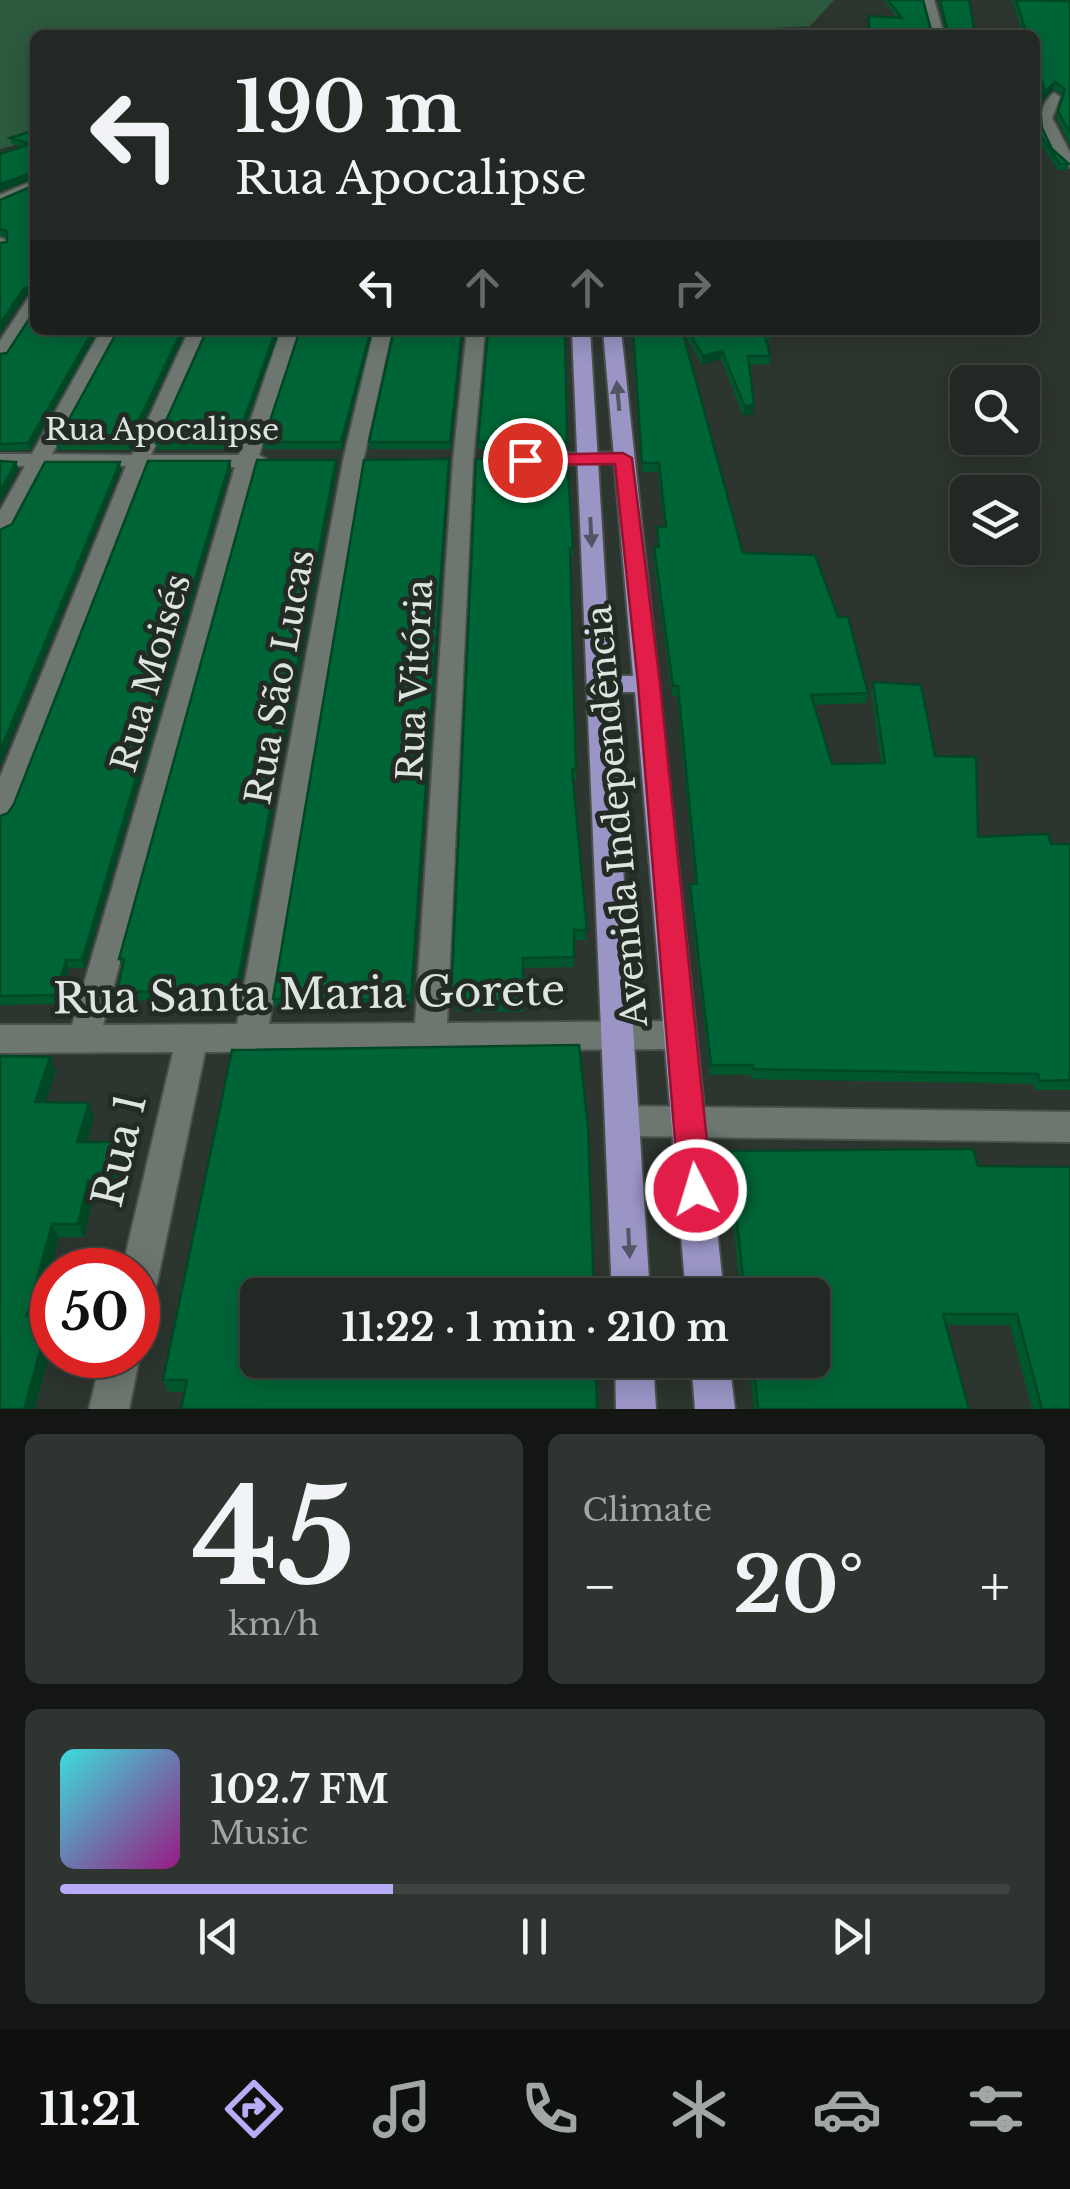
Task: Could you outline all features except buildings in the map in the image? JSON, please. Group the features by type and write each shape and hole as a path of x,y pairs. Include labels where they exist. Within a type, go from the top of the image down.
{"main road":[{"name":"Avenida Independência","path":"581,335 630,1278"},
{"name":"Avenida Independência","path":"612,335 703,1278"},
{"path":"600,684 649,684"},
{"path":"635,1378 636,1409"},
{"path":"712,1378 715,1409"}],"street":[{"path":"929,0 938,30"},
{"path":"1040,95 1070,100"},
{"path":"1054,98 1047,113 1053,139 1070,162"},
{"path":"1047,113 1070,114"},
{"path":"0,190 30,176"},
{"path":"0,202 30,187"},
{"path":"0,202 30,206"},
{"path":"0,354 30,308"},
{"path":"0,530 107,335"},
{"path":"0,812 139,460 196,335"},
{"name":"Rua Moisés","path":"84,1038 247,460 288,335"},
{"name":"Rua São Lucas","path":"252,1037 354,461 382,335"},
{"name":"Rua Vitória","path":"430,1035 463,461 476,335"},
{"path":"516,460 623,458"},
{"name":"Rua Apocalipse","path":"0,460 282,461"},
{"name":"Rua Santa Maria Gorete","path":"0,1040 680,1035"},
{"name":"Rua 1","path":"146,1248 192,1037"},
{"path":"623,1120 1070,1127"},
{"path":"109,1409 116,1378"}],"green space":[{"path":"0,0 834,0 810,26 740,30 30,30 30,141 0,149"}],"route":[{"path":"525,460 623,458 649,684 696,1190"}]}
